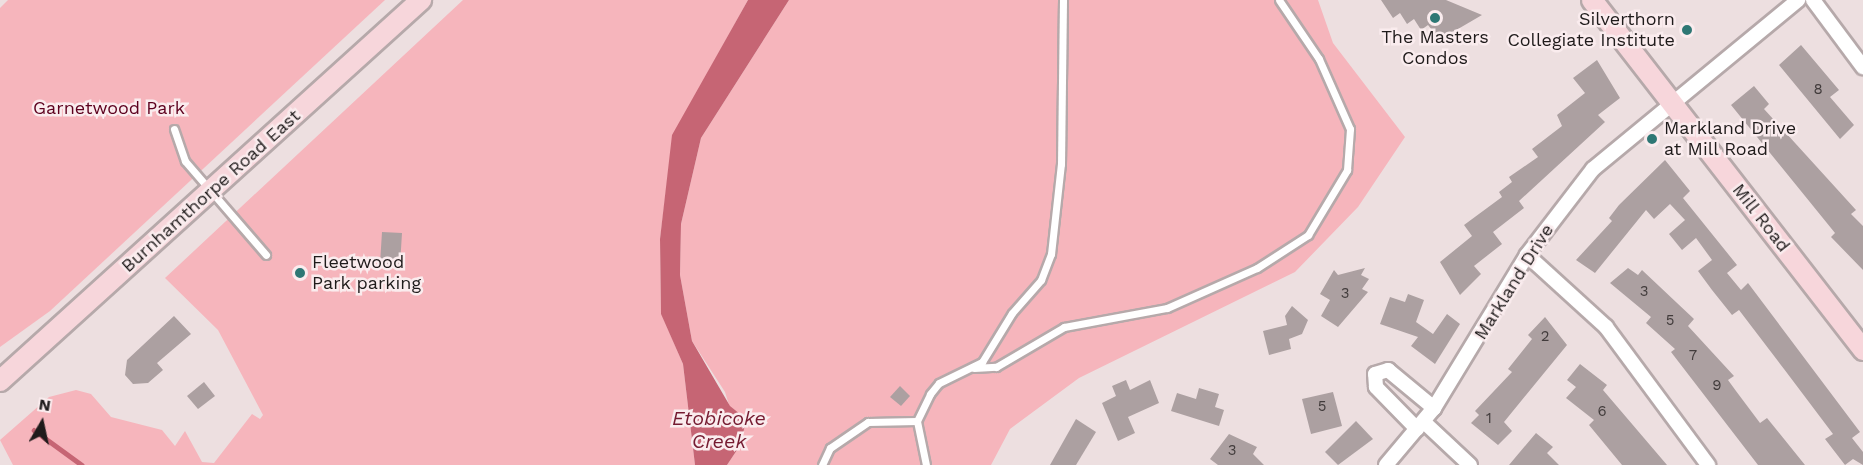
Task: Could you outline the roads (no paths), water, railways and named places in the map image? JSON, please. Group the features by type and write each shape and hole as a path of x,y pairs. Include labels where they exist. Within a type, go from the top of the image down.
{"main road":[{"name":"Burnhamthorpe Road East","path":"0,381 421,0"},
{"name":"Mill Road","path":"1592,0 1863,350"}],"street":[{"name":"Markland Drive","path":"1386,465 1434,408 1527,255 1593,169 1798,0"},
{"path":"1813,0 1863,67"},
{"path":"1527,255 1606,327 1708,465"},
{"path":"1434,408 1388,370 1375,374 1373,384 1470,465"}],"lane":[{"path":"974,368 1041,280 1051,254 1062,146 1063,0"},
{"path":"926,465 917,421 939,382 974,368 996,367 1064,327 1167,308 1257,267 1308,235 1347,170 1350,129 1319,59 1279,0"},
{"path":"174,129 180,153 210,193 266,255"},
{"path":"822,465 830,448 868,422 917,421"}],"water":[{"name":"Etobicoke Creek","path":"748,0 789,0 701,138 681,224 680,275 692,341 730,406 746,419 741,444 727,465 695,465 683,364 661,314 660,239 672,135"}],"waterway":[{"path":"34,430 82,465"}],"place":[{"name":"The Masters Condos","path":"1435,18"},
{"name":"Silverthorn Collegiate Institute","path":"1687,30"},
{"name":"Markland Drive at Mill Road","path":"1652,139"},
{"name":"Fleetwood Park parking","path":"300,273"}],"park label":[{"name":"Garnetwood Park","path":"109,108"}]}
